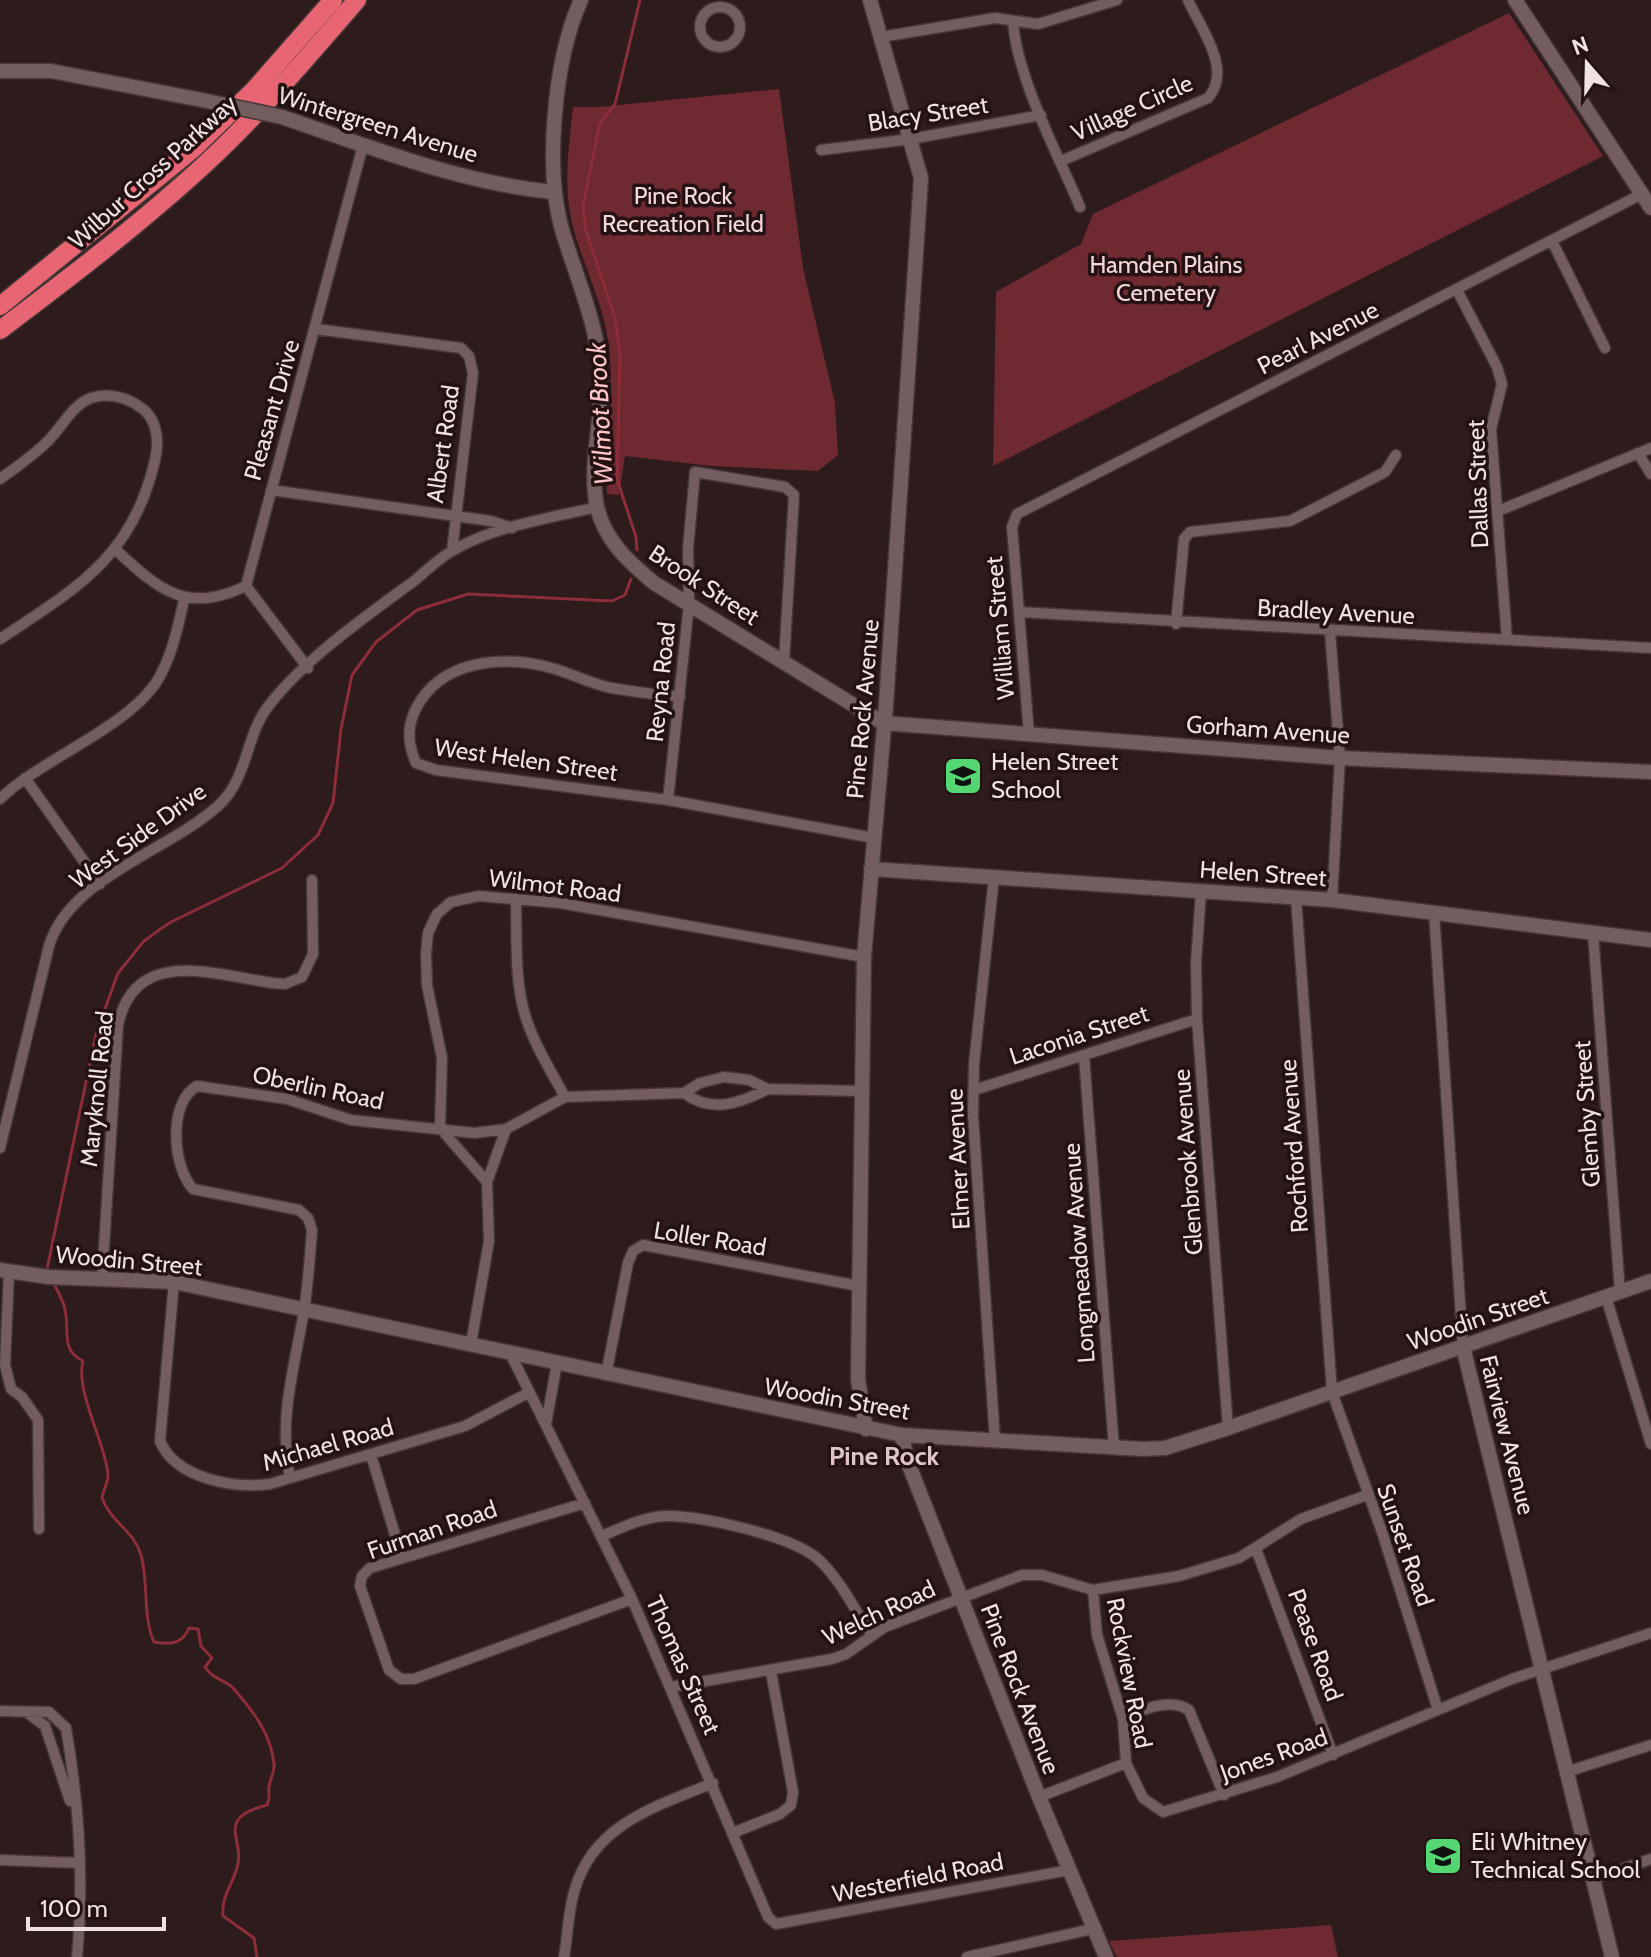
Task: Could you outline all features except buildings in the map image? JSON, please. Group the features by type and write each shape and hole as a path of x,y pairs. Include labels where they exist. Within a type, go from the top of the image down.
{"highway":[{"name":"Wilbur Cross Parkway","path":"0,306 193,149 254,90 333,0"},
{"name":"Wilbur Cross Parkway","path":"0,330 65,281 203,166 281,88 357,0"}],"main road":[{"name":"Brook Street","path":"581,0 568,42 559,96 553,192 596,337 601,373 595,473 597,507 607,534 625,559 654,583 883,723"},
{"name":"Pine Rock Avenue","path":"866,1429 858,1379 864,957 921,197 921,178 911,139 870,0"},
{"path":"1515,0 1645,190 1651,208"},
{"name":"Wintergreen Avenue","path":"0,71 51,71 282,117 435,168 526,190 553,192"},
{"name":"Gorham Avenue","path":"883,723 1340,758 1651,772"},
{"name":"Helen Street","path":"871,869 1332,900 1651,940"},
{"name":"Woodin Street","path":"4,1271 174,1282 902,1435 1114,1448 1165,1448 1651,1281"},
{"name":"Fairview Avenue","path":"1463,1347 1612,1957"},
{"name":"Pine Rock Avenue","path":"902,1435 907,1460 1039,1797 1106,1957"}],"street":[{"path":"881,37 995,18 1038,24 1117,0"},
{"name":"Village Circle","path":"1061,161 1208,98 1218,87 1220,73 1188,0"},
{"path":"732,5 740,23 738,38 725,47 710,44 701,32 703,16 716,7 732,5"},
{"path":"1013,22 1014,37 1041,115 1080,207"},
{"name":"Blacy Street","path":"821,150 911,139 1041,115"},
{"name":"Pleasant Drive","path":"246,586 363,145"},
{"name":"Pearl Avenue","path":"1013,518 1552,241 1645,190"},
{"path":"1552,241 1605,348"},
{"name":"Dallas Street","path":"1457,290 1497,367 1502,384 1491,429 1507,640"},
{"name":"Albert Road","path":"316,329 461,348 469,356 473,373 453,518 452,551"},
{"path":"0,479 40,448 90,399 112,395 129,400 146,411 155,428 158,446 138,510 116,550 65,596 0,639"},
{"path":"1498,511 1651,448"},
{"path":"1638,453 1651,474"},
{"path":"1176,624 1184,539 1190,532 1290,521 1385,472 1396,455"},
{"name":"Reyna Road","path":"668,800 689,604 688,549 695,472 785,487 794,495 784,662"},
{"path":"271,490 491,521 512,528"},
{"name":"West Side Drive","path":"0,1148 55,925 100,884 218,806 234,787 264,712 371,612 452,551 512,528 597,507"},
{"name":"William Street","path":"1013,518 1029,734"},
{"path":"116,550 165,590 184,600 214,598 246,586 308,668"},
{"path":"0,799 25,778 141,702 159,678 168,658 184,600"},
{"name":"Bradley Avenue","path":"1019,612 1176,624 1651,648"},
{"path":"1330,632 1340,758 1332,900"},
{"name":"West Helen Street","path":"680,697 605,686 552,668 488,661 458,670 429,688 415,710 408,731 416,763 436,770 668,800 874,838"},
{"path":"25,778 100,884"},
{"name":"Elmer Avenue","path":"994,877 974,1090 995,1440"},
{"name":"Maryknoll Road","path":"102,1279 118,1025 131,991 147,978 168,970 285,984 302,977 313,954 312,880"},
{"name":"Glenbrook Avenue","path":"1201,892 1196,962 1197,1019 1228,1428"},
{"name":"Wilmot Road","path":"440,1128 442,1058 427,985 428,933 437,914 451,902 479,896 560,903 864,957"},
{"name":"Rochford Avenue","path":"1296,898 1332,1392"},
{"path":"516,899 520,986 526,1017 539,1050 565,1097"},
{"name":"Fairview Avenue","path":"1434,912 1463,1347"},
{"name":"Glemby Street","path":"1593,933 1613,1295 1646,1411 1651,1444"},
{"name":"Laconia Street","path":"974,1090 1197,1019"},
{"name":"Longmeadow Avenue","path":"1084,1056 1114,1448"},
{"name":"Oberlin Road","path":"290,1478 283,1447 284,1421 304,1310 312,1230 308,1218 299,1210 193,1189 182,1178 177,1162 180,1100 197,1086 287,1099 351,1120 475,1133 506,1129 565,1097 684,1093 700,1083 724,1077 749,1080 768,1089 861,1091"},
{"name":"Oberlin Road","path":"684,1093 697,1103 721,1106 742,1102 768,1089"},
{"path":"440,1128 487,1182"},
{"path":"471,1344 489,1241 487,1182 506,1129"},
{"name":"Loller Road","path":"606,1375 628,1263 633,1251 643,1245 859,1286"},
{"path":"4,1271 5,1365 11,1389 22,1397 38,1420 39,1529"},
{"name":"Michael Road","path":"174,1282 160,1441 167,1457 181,1469 257,1486 465,1426 528,1393"},
{"name":"Thomas Street","path":"510,1353 632,1599 735,1832 768,1917 776,1924"},
{"path":"546,1424 557,1363"},
{"name":"Sunset Road","path":"1332,1392 1438,1710"},
{"path":"371,1455 402,1558"},
{"path":"1093,1590 1192,1573 1256,1549 1301,1519 1367,1495"},
{"name":"Furman Road","path":"585,1503 370,1568 362,1576 360,1586 389,1670 406,1680 632,1599"},
{"path":"602,1536 632,1523 668,1516 766,1534 796,1544 817,1559 833,1577 871,1635"},
{"name":"Pease Road","path":"1256,1549 1333,1755"},
{"name":"Welch Road","path":"671,1687 771,1672 846,1654 871,1635 961,1597 1032,1573 1093,1590"},
{"name":"Rockview Road","path":"1093,1590 1097,1635 1123,1719 1126,1763"},
{"name":"Jones Road","path":"1126,1763 1143,1798 1163,1812 1224,1795 1333,1755 1542,1668 1651,1633"},
{"path":"735,1832 780,1814 791,1805 793,1792 771,1672"},
{"path":"1123,1719 1167,1704 1181,1704 1189,1710 1224,1795"},
{"path":"0,1711 49,1712 66,1728 80,1863 82,1907 77,1957"},
{"path":"27,1713 44,1722 75,1816"},
{"path":"1566,1772 1651,1745"},
{"path":"1039,1797 1126,1763"},
{"path":"564,1957 575,1889 587,1860 608,1835 631,1816 713,1783"},
{"path":"1593,1879 1651,1859"},
{"path":"0,1860 80,1863"},
{"name":"Westerfield Road","path":"776,1924 1069,1870"},
{"path":"967,1957 1092,1929"}],"green space":[{"name":"Hamden Plains Cemetery","path":"1509,13 1603,156 993,466 996,292 1081,244 1093,214"},
{"name":"Pine Rock Recreation Field","path":"779,89 803,268 835,403 838,455 818,471 711,466 625,456 619,495 607,494 611,370 603,315 569,208 568,165 573,107"},
{"path":"1331,1925 1338,1957 1117,1957 1109,1941"}],"waterway":[{"name":"Wilmot Brook","path":"637,550 636,537 617,479 620,353 615,318 586,231 583,206 600,123 615,104 640,0"},
{"path":"47,1269 96,1034 118,973 144,941 169,923 282,868 318,835 333,803 341,729 352,675 376,642 417,610 468,594 612,601 625,595 631,579"},
{"name":"Wilmot Brook","path":"55,1286 64,1307 69,1346 83,1361 83,1387 106,1461 108,1476 102,1498 110,1513 133,1539 141,1555 148,1621 154,1642 175,1642 189,1628 198,1629 201,1646 212,1658 205,1667 234,1689 254,1714 269,1742 274,1767 269,1800 267,1805 251,1811 236,1823 239,1858 223,1909 223,1916 254,1938 257,1957"}],"place":[{"name":"Helen Street School","path":"963,776"},
{"name":"Eli Whitney Technical School","path":"1443,1856"}],"district":[{"name":"Pine Rock","path":"884,1456"}]}
